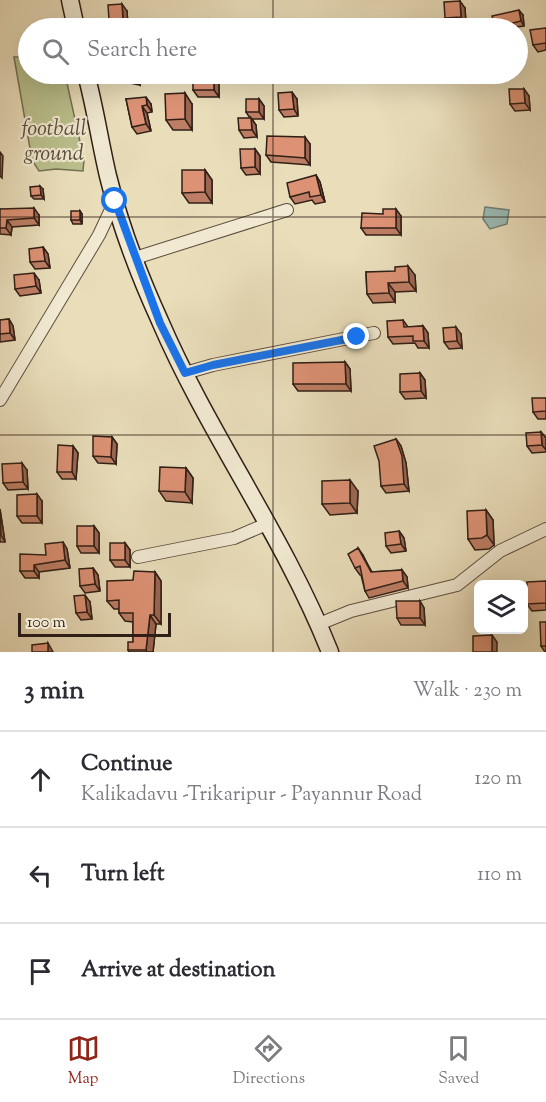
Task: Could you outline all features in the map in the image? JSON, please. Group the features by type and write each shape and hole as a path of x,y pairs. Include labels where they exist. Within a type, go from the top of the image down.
{"main road":[{"path":"70,0 74,18"},
{"path":"88,84 115,201 160,323 185,373 269,524 319,624 330,652"}],"street":[{"path":"0,400 99,235 115,201"},
{"path":"135,258 287,210"},
{"path":"185,373 213,365 374,333"},
{"path":"138,557 234,538 269,524"},
{"path":"319,624 351,611 456,585 516,541 546,529"}],"green space":[{"name":"football ground","path":"14,57 18,57 18,80"},
{"name":"football ground","path":"19,84 67,84 84,160 83,171 56,169 39,171 32,160"}],"water":[{"path":"485,207 509,210 507,224 490,229 483,219"}],"building":[{"path":"460,1 461,17 445,18 444,2"},
{"path":"122,4 123,18 109,18 108,5"},
{"path":"519,10 520,18 493,18 492,16"},
{"path":"546,28 546,43 533,45 530,30"},
{"path":"193,84 214,84 214,90 193,90"},
{"path":"509,89 524,89 525,103 510,104"},
{"path":"292,92 294,109 279,110 278,93"},
{"path":"185,93 185,119 166,120 165,94"},
{"path":"146,97 147,105 142,106 146,124 132,127 126,99"},
{"path":"246,99 259,99 259,112 246,112"},
{"path":"238,118 251,118 252,130 239,130"},
{"path":"267,136 305,137 305,158 266,155"},
{"path":"240,149 255,149 255,167 241,168"},
{"path":"182,170 205,170 205,192 182,193"},
{"path":"316,175 321,195 310,197 309,192 290,197 287,183"},
{"path":"40,186 41,195 31,196 30,187"},
{"path":"34,208 34,218 7,220 6,228 0,228 0,209"},
{"path":"383,209 396,209 396,228 361,228 362,213 383,214"},
{"path":"71,211 80,211 80,220 71,220"},
{"path":"43,247 45,261 30,262 29,249"},
{"path":"408,266 409,282 388,283 389,293 367,294 366,272 395,271 395,267"},
{"path":"34,273 36,286 15,289 14,275"},
{"path":"9,319 10,333 0,334 0,320"},
{"path":"403,320 404,327 423,326 424,341 413,341 413,336 388,337 387,321"},
{"path":"456,327 457,341 444,342 443,328"},
{"path":"345,362 346,384 293,384 293,363"},
{"path":"420,373 421,391 400,392 400,374"},
{"path":"532,398 546,398 546,411 533,412"},
{"path":"541,432 542,445 527,446 526,433"},
{"path":"93,436 112,437 111,457 93,456"},
{"path":"396,439 402,456 404,484 381,486 379,461 374,446"},
{"path":"58,445 73,446 72,472 57,472"},
{"path":"22,463 23,482 3,483 2,464"},
{"path":"160,467 186,468 185,492 159,491"},
{"path":"350,480 350,503 322,504 322,481"},
{"path":"37,494 37,516 17,516 17,495"},
{"path":"486,510 487,535 482,538 468,539 467,511"},
{"path":"77,526 94,526 94,546 77,546"},
{"path":"399,531 401,544 386,546 385,533"},
{"path":"63,542 65,560 34,565 34,571 20,571 20,554 46,555 45,544"},
{"path":"110,543 125,543 125,560 110,560"},
{"path":"358,548 371,572 402,570 403,581 365,591 360,566 355,568 348,554"},
{"path":"93,568 95,584 80,586 79,569"},
{"path":"134,571 155,572 154,615 150,615 146,650 128,650 128,642 133,642 133,613 119,613 119,600 107,601 107,581 133,580"},
{"path":"546,581 546,603 528,604 528,582"},
{"path":"85,595 87,612 76,613 74,596"},
{"path":"396,601 420,601 420,618 397,618"},
{"path":"540,622 546,622 546,646 541,646"},
{"path":"492,635 492,652 473,652 473,636"},
{"path":"48,643 48,652 32,652 32,645"}],"route":[{"path":"115,201 160,323 185,373 213,365 357,337"}]}
